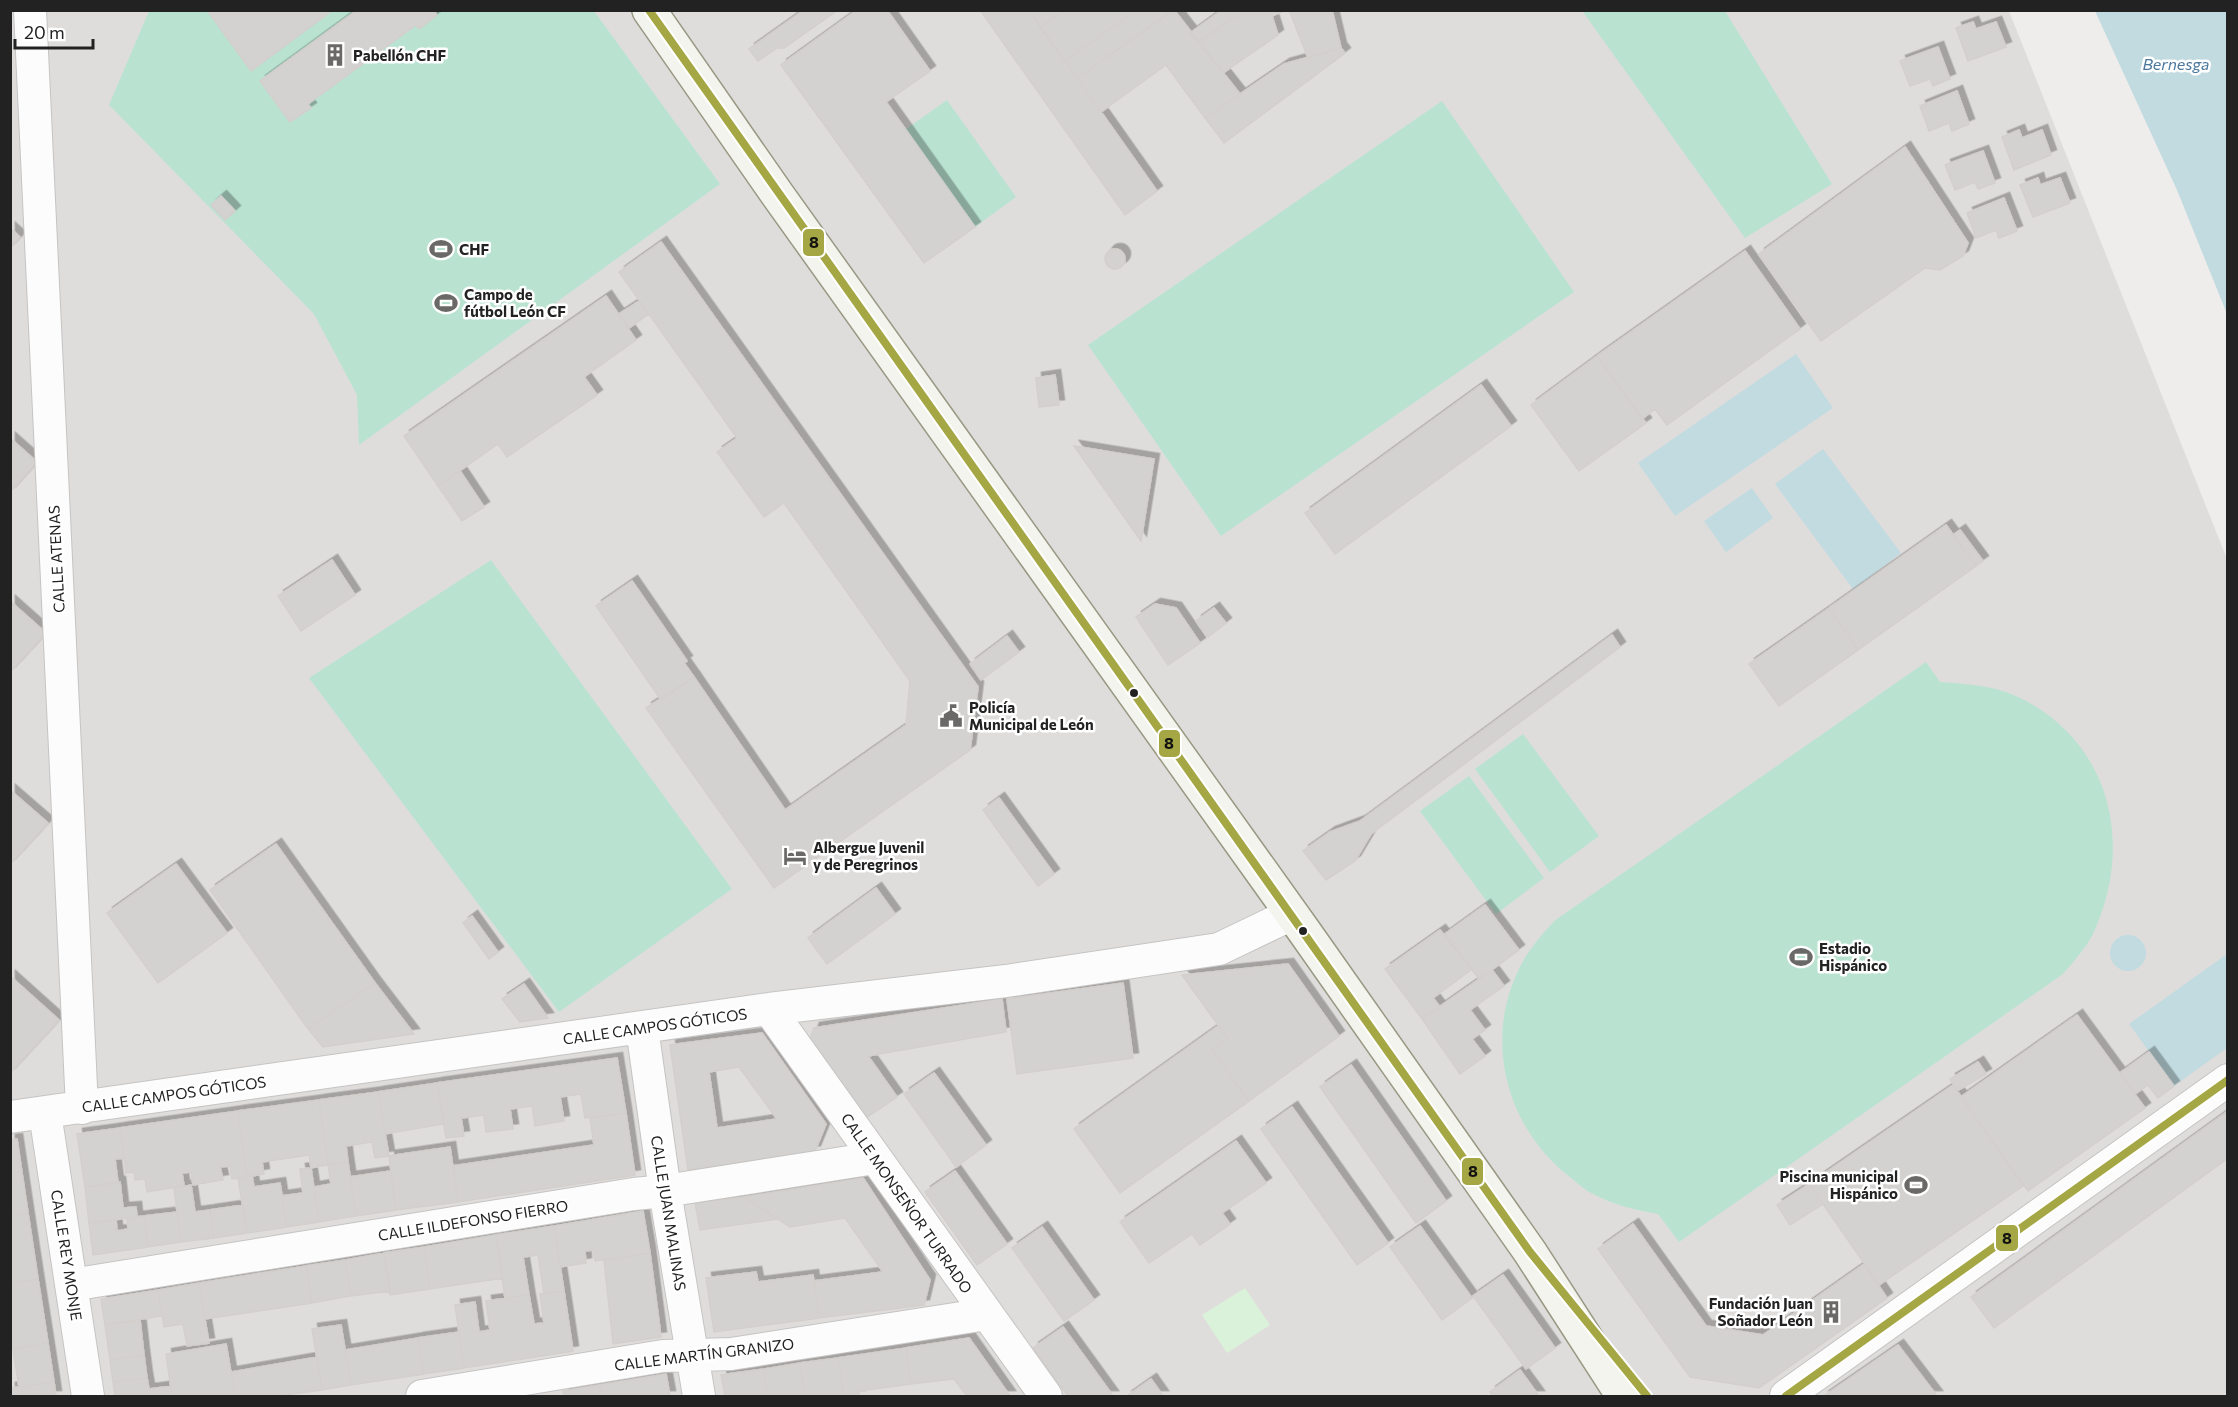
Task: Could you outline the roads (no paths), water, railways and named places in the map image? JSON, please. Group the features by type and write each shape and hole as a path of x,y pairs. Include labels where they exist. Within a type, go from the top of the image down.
{"street":[{"name":"CALLE ATENAS","path":"30,10 82,1108"},
{"path":"649,10 1530,1252 1623,1396"},
{"name":"CALLE CAMPOS GÓTICOS","path":"10,1118 769,1009 1006,981 1219,949 1292,914"},
{"name":"CALLE MONSEÑOR TURRADO","path":"769,1009 1046,1396"},
{"name":"CALLE JUAN MALINAS","path":"642,1028 664,1191 699,1396"},
{"path":"1786,1396 2228,1080"},
{"name":"CALLE REY MONJE","path":"45,1113 88,1396"},
{"name":"CALLE ILDEFONSO FIERRO","path":"71,1285 634,1194 875,1158"},
{"path":"1530,1252 1647,1396"},
{"name":"CALLE MARTÍN GRANIZO","path":"422,1396 663,1356 693,1357 731,1354 987,1314"},
{"path":"1578,1329 1594,1343 1631,1396"}],"water":[{"name":"Bernesga","path":"2095,11 2227,12 2227,314 2177,190"},
{"path":"1796,354 1833,408 1675,516 1638,463"},
{"path":"1823,449 1901,553 1853,589 1775,484"},
{"path":"1752,488 1773,518 1726,552 1704,521"},
{"path":"2128,935 2141,940 2146,953 2141,966 2128,971 2115,966 2110,953 2115,940"},
{"path":"2227,954 2227,1048 2174,1086 2129,1024"}],"place":[{"name":"Pabellón CHF","path":"335,55"},
{"name":"CHF","path":"441,249"},
{"name":"Campo de fútbol León CF","path":"446,303"},
{"name":"Policía Municipal de León","path":"951,716"},
{"name":"Albergue Juvenil y de Peregrinos","path":"795,856"},
{"name":"Estadio Hispánico","path":"1801,957"},
{"name":"Piscina municipal Hispánico","path":"1916,1185"},
{"name":"Fundación Juan Soñador León","path":"1831,1312"}]}
